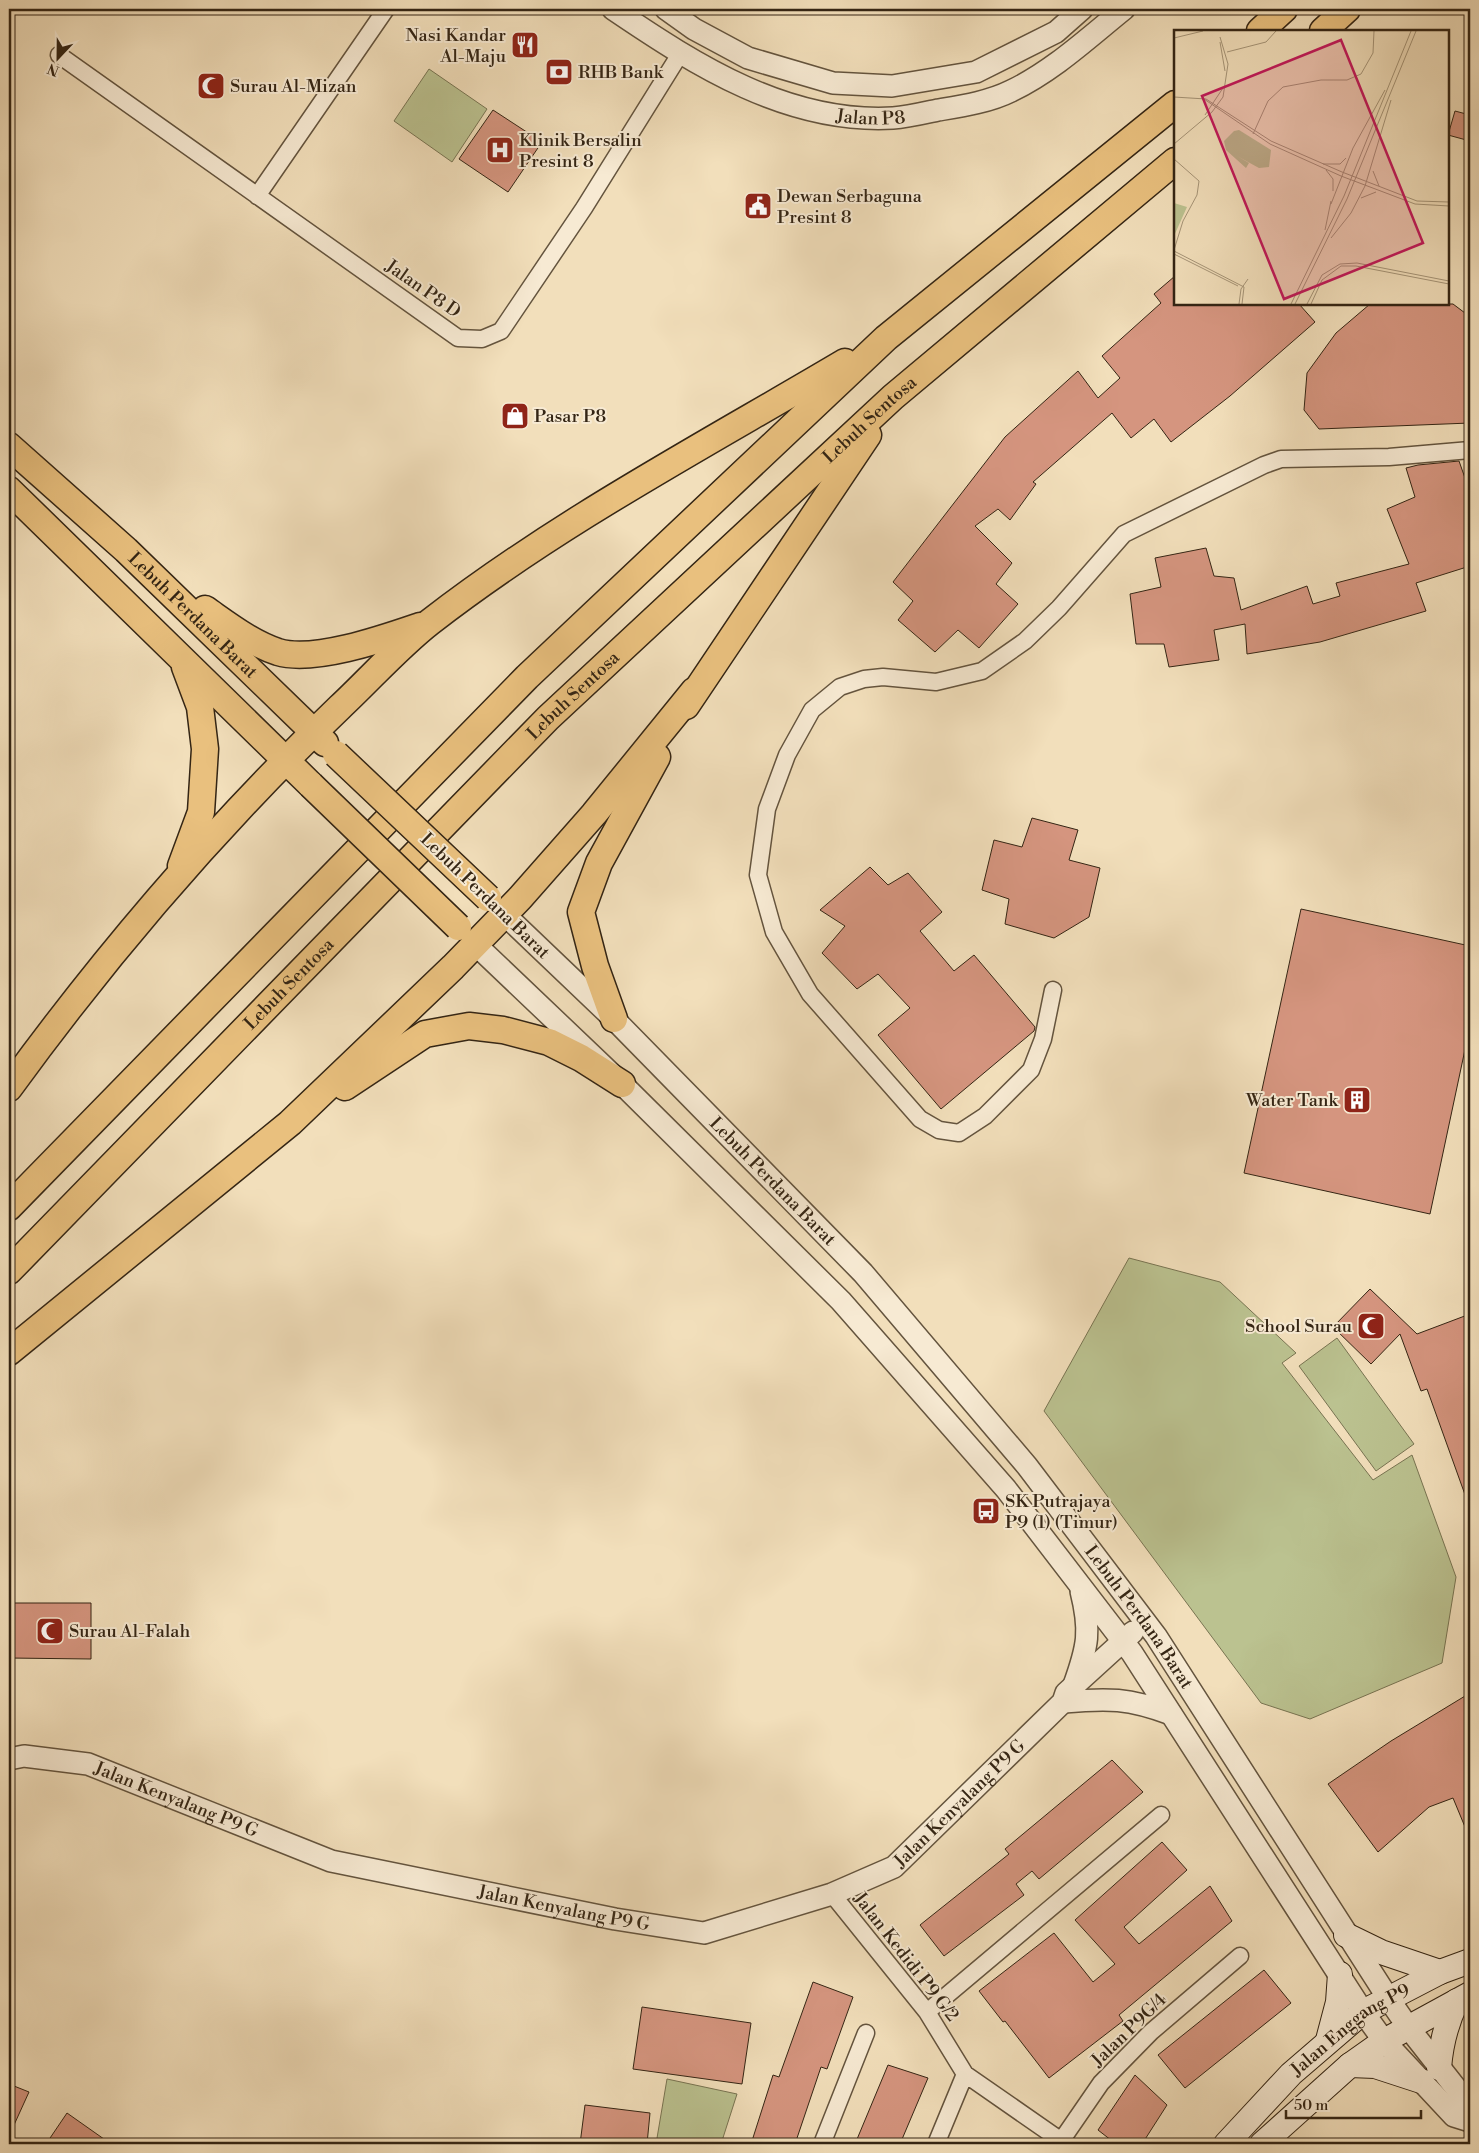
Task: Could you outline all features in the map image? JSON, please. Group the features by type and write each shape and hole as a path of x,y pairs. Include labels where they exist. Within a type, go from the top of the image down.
{"main road":[{"path":"1261,30 1284,9"},
{"path":"1323,30 1347,9"},
{"path":"9,1207 527,677 886,338 1174,105"},
{"name":"Lebuh Sentosa","path":"9,1271 548,718 893,397 1174,162"},
{"path":"9,1088 43,1041 177,876 285,760 428,623 547,538 886,338"},
{"path":"290,1123 467,935 594,814 694,691 893,397"},
{"name":"Lebuh Perdana Barat","path":"9,446 126,550 496,906"},
{"name":"Lebuh Perdana Barat","path":"9,490 467,935"},
{"path":"126,550 238,633 279,652 315,654 372,643 428,623"},
{"path":"177,876 201,812 205,750 200,707 183,661"},
{"path":"614,1019 595,966 581,912 603,856 694,691"},
{"path":"9,1352 290,1123 425,1034 470,1026 504,1030 549,1042 581,1058 622,1084"},
{"path":"1346,1935 1381,1952 1440,1972"},
{"name":"Jalan Enggang P9","path":"1226,2144 1291,2074 1328,2040 1363,2012 1440,1972 1470,1961"},
{"path":"1328,2040 1338,2002 1340,1974"},
{"path":"1350,2065 1375,2066 1430,2075 1449,2018 1464,1997"},
{"name":"Jalan Enggang P9","path":"1262,2144 1350,2065 1384,2041 1464,1997"}],"street":[{"path":"257,196 386,9"},
{"name":"Jalan P8","path":"613,9 680,54 720,76 774,100 838,115 894,118 970,104 1010,92 1043,73 1124,9"},
{"name":"Jalan P8","path":"666,9 694,29 748,58 833,83 892,86 976,72 1056,32 1082,9"},
{"name":"Jalan P8 D","path":"59,55 458,338 482,339 501,331 584,208 680,54"},
{"path":"1052,990 1043,1039 1031,1070 984,1116 959,1133 939,1130 920,1119 810,994 774,932 758,875 767,809 787,755 812,710 840,687 864,679 883,677 936,682 982,671 1026,642 1059,608 1124,534 1264,465 1280,459 1389,457 1470,450"},
{"name":"Lebuh Perdana Barat","path":"496,906 614,1019 863,1273 1027,1466 1150,1628 1346,1935 1408,2027 1430,2075"},
{"name":"Lebuh Perdana Barat","path":"467,935 622,1084 841,1301 1006,1490 1128,1647 1363,2012 1384,2041 1430,2075"},
{"path":"1080,1585 1088,1620 1088,1631 1086,1645 1070,1696 1120,1699 1144,1704 1171,1714"},
{"name":"Jalan Kenyalang P9 G","path":"9,1759 24,1756 88,1764 331,1861 615,1919 704,1933 832,1894 894,1867 1070,1696 1150,1628"},
{"path":"927,2012 1161,1815"},
{"name":"Jalan Kedidi P9 G/2","path":"832,1894 927,2012 965,2074 1060,2142"},
{"name":"Jalan P9G/4","path":"1060,2142 1101,2083 1139,2045 1240,1956"},
{"path":"822,2144 866,2033"},
{"path":"936,2144 965,2074"},
{"path":"1430,2075 1454,2116 1470,2121"}],"green space":[{"path":"429,69 487,109 452,162 394,121"},
{"path":"1129,1258 1220,1282 1296,1353 1282,1363 1373,1480 1412,1455 1456,1577 1442,1663 1310,1719 1261,1703 1044,1411"},
{"path":"1337,1338 1414,1444 1376,1471 1299,1366"},
{"path":"667,2079 737,2094 721,2144 656,2144"}],"building":[{"name":"Klinik Bersalin Presint 8","path":"493,110 542,142 508,192 459,159"},
{"path":"1455,111 1470,115 1470,141 1449,135"},
{"path":"1174,277 1174,305 1300,305 1315,322 1230,396 1171,442 1154,419 1131,438 1112,413 1033,482 1036,484 1010,520 998,509 975,526 1012,563 996,584 1018,604 979,648 958,630 935,652 898,620 913,601 893,582 1005,437 1078,371 1098,398 1120,378 1102,356 1161,303 1154,294"},
{"path":"1453,304 1465,313 1470,321 1470,423 1319,429 1304,410 1307,373 1336,333 1369,305"},
{"path":"1459,461 1465,478 1470,477 1470,566 1416,583 1426,611 1320,642 1247,654 1245,624 1214,630 1219,660 1169,667 1164,644 1136,644 1130,594 1161,587 1155,558 1206,548 1214,576 1234,578 1241,610 1307,586 1313,604 1340,596 1336,583 1409,564 1387,509 1415,497 1406,468"},
{"path":"1032,818 1078,830 1069,860 1100,868 1089,917 1054,938 1005,924 1009,899 982,890 994,840 1022,847"},
{"path":"870,867 888,885 908,873 942,912 920,931 954,971 974,955 1035,1027 1034,1031 941,1109 878,1035 910,1008 878,974 857,989 822,953 845,926 820,910"},
{"name":"Water Tank","path":"1301,909 1470,946 1470,1026 1430,1214 1244,1173"},
{"path":"1370,1289 1417,1334 1470,1314 1470,1502 1468,1503 1427,1389 1421,1391 1400,1334 1371,1364 1333,1327"},
{"name":"Surau Al-Falah","path":"9,1603 91,1603 91,1659 9,1658"},
{"path":"1470,1693 1470,1839 1453,1798 1429,1807 1378,1852 1328,1784 1391,1741"},
{"path":"1112,1760 1143,1792 1039,1879 1032,1871 1016,1884 1024,1895 944,1956 920,1925 1009,1854 1005,1849"},
{"path":"1162,1842 1187,1870 1124,1927 1139,1944 1210,1886 1232,1921 1119,2015 1123,2021 1049,2078 979,1991 1054,1933 1093,1982 1115,1964 1075,1920"},
{"path":"1264,1970 1291,2003 1185,2088 1158,2055"},
{"path":"813,1982 853,1997 827,2069 821,2067 795,2144 751,2144 773,2075 779,2077"},
{"path":"642,2007 751,2023 742,2084 633,2069"},
{"path":"888,2065 928,2078 900,2144 855,2144"},
{"path":"1135,2075 1167,2105 1142,2144 1116,2144 1098,2130"},
{"path":"9,2084 29,2092 9,2136"},
{"path":"585,2105 650,2113 647,2144 580,2144"},
{"path":"67,2113 111,2144 46,2144"}],"place":[{"name":"Nasi Kandar Al-Maju","path":"525,45"},
{"name":"RHB Bank","path":"559,72"},
{"name":"Surau Al-Mizan","path":"211,86"},
{"name":"Klinik Bersalin Presint 8","path":"500,150"},
{"name":"Dewan Serbaguna Presint 8","path":"758,206"},
{"name":"Pasar P8","path":"515,416"},
{"name":"Water Tank","path":"1357,1100"},
{"name":"School Surau","path":"1371,1326"},
{"name":"SK Putrajaya P9 (1) (Timur)","path":"986,1511"},
{"name":"Surau Al-Falah","path":"50,1631"}]}
